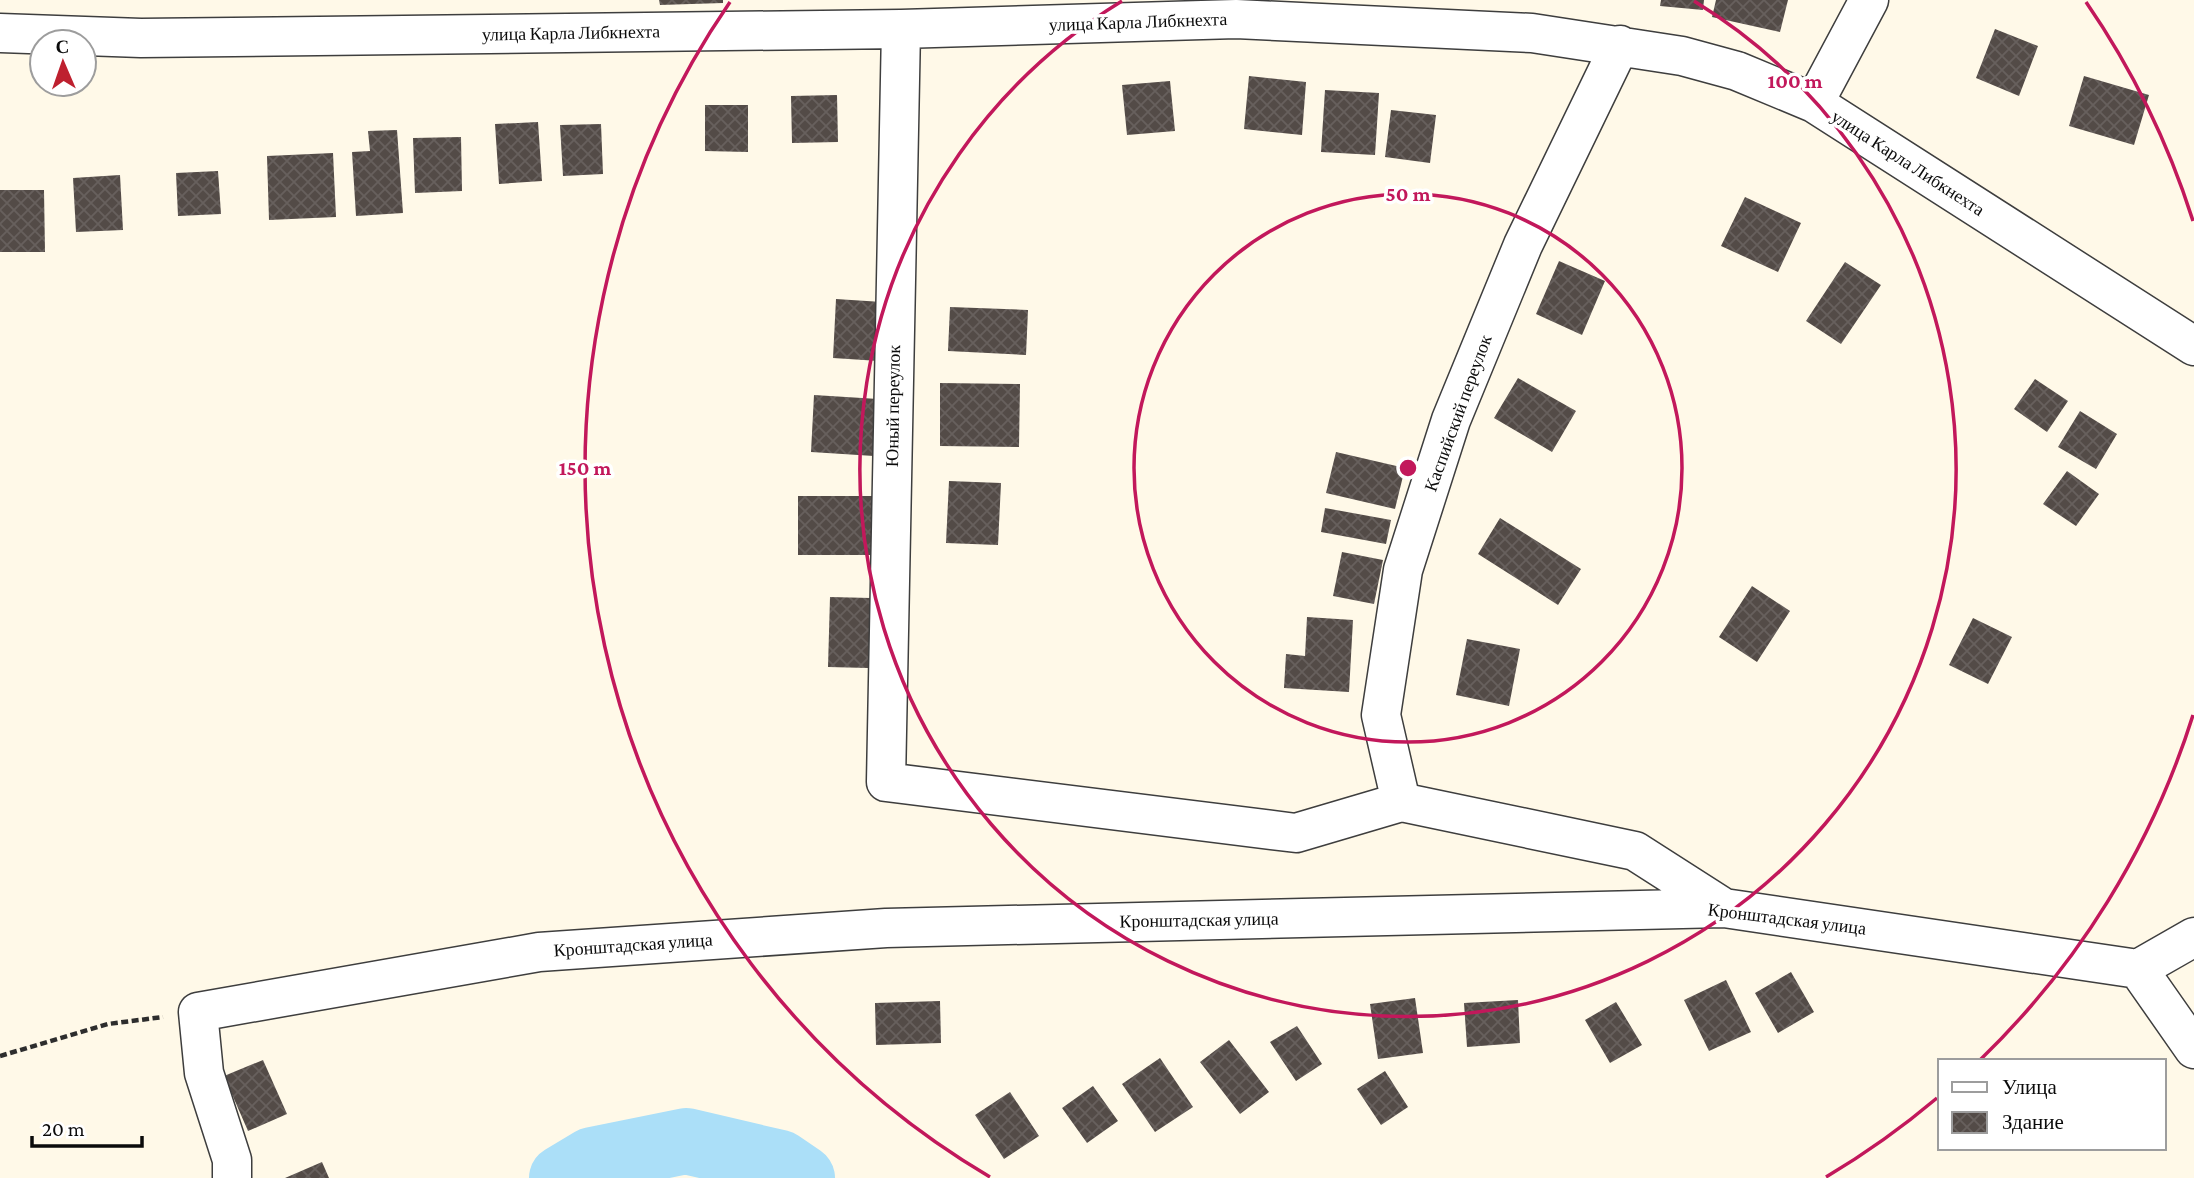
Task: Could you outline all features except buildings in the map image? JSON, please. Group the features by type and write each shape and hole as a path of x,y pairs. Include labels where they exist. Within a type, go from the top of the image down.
{"street":[{"path":"1814,103 1869,0"},
{"name":"улица Карла Либкнехта","path":"0,33 141,38 901,29 1236,19 1532,33 1682,55 1737,71 1814,103 2194,346"},
{"name":"Юный переулок","path":"901,29 886,782 1296,833 1401,802"},
{"name":"Каспийский переулок","path":"1401,802 1381,715 1403,570 1451,421 1523,245 1620,46"},
{"path":"1401,802 1635,852 1724,908"},
{"name":"Кронштадская улица","path":"198,1012 539,952 886,928 1724,908 2138,969"},
{"path":"2194,937 2138,969 2194,1049"},
{"path":"198,1012 204,1073 232,1160 232,1178"}],"path":[{"path":"0,1056 108,1024 198,1012"}],"waterway":[{"path":"562,1178 592,1160 686,1141 780,1163 802,1178"}]}
